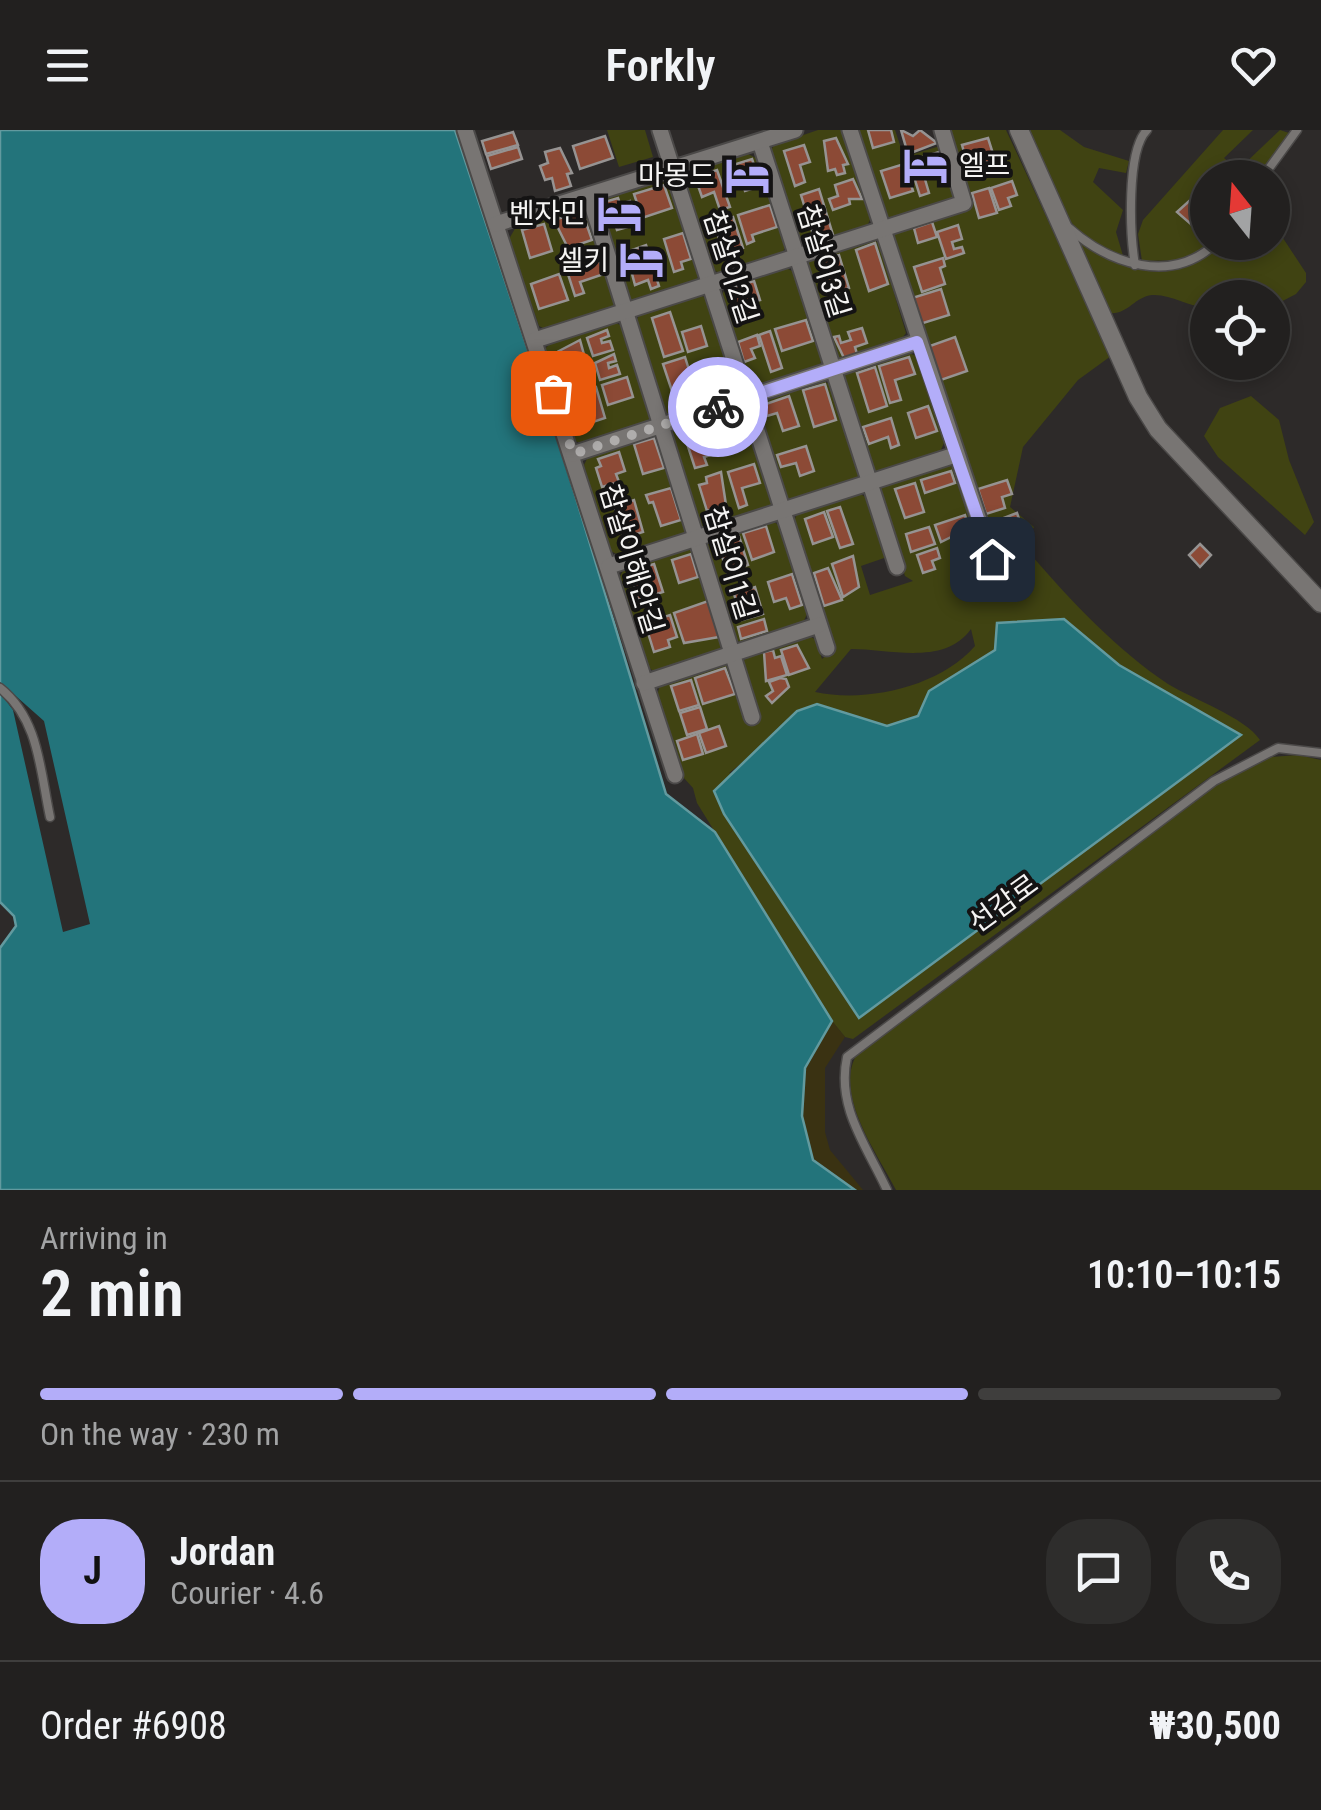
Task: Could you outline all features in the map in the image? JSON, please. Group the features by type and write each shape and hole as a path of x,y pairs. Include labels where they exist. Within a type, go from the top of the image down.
{"street":[{"name":"참살이해안길","path":"465,130 675,775"},
{"name":"참살이2길","path":"660,130 827,648"},
{"path":"496,224 795,130"},
{"path":"850,130 917,342 992,559"},
{"path":"535,340 964,202 942,130"},
{"path":"1020,130 1138,397 1158,428 1321,604"},
{"name":"참살이3길","path":"760,142 897,566"},
{"name":"참살이1길","path":"589,195 752,717"},
{"path":"573,454 917,342"},
{"path":"610,566 955,455"},
{"path":"644,683 819,626"}],"lane":[{"path":"1136,265 1131,210 1138,138 1147,130"},
{"path":"1275,160 1297,130"},
{"path":"1061,220 1091,246 1136,265 1173,266 1190,260"},
{"path":"0,688 27,716 50,817"},
{"name":"선감로","path":"887,1190 850,1115 844,1091 847,1057 1214,781 1278,748 1321,754"}],"green space":[{"path":"607,130 645,130 653,157 619,167"},
{"path":"818,130 842,130 871,218 866,228 807,246 798,242 769,154 774,145"},
{"path":"855,130 895,130 904,157 943,145 957,189 952,201 893,220 882,213"},
{"path":"948,130 1006,130 1111,356 1078,380 1023,447 1010,507 1034,527 1027,541 1035,553 1032,556 1079,608 1131,656 1168,684 1243,724 1260,740 853,1039 845,1037 832,1021 697,803 693,788 683,777 657,696 660,685 723,663 731,667 750,726 759,717 742,664 747,656 808,635 816,640 822,659 833,649 793,523 798,512 857,492 867,498 887,557 861,566 870,595 913,581 905,576 879,493 884,483 947,464 955,469 985,556 972,565 978,585 1002,567 892,241 896,232 972,207","holes":["1064,619 1119,665 1240,735 729,773 817,704 887,726 918,716 929,691 995,650 997,623","971,629 975,646 942,672 922,681 879,693 815,692 851,649 932,652 947,648"]},
{"path":"1028,130 1060,130 1084,147 1129,161 1126,173 1099,168 1093,182 1123,210 1116,232 1124,259 1087,239 1073,224 1052,189"},
{"path":"1223,130 1253,130 1224,158 1226,160 1196,160"},
{"path":"1280,130 1289,133 1270,160 1248,160"},
{"path":"746,153 758,159 786,245 781,256 721,274 712,269 684,182 690,172"},
{"path":"1190,167 1190,200 1178,212 1190,222 1190,256 1183,260 1142,261 1138,234 1143,220"},
{"path":"659,181 670,185 700,272 695,283 635,302 625,297 597,209 602,199"},
{"path":"581,207 589,213 616,301 610,311 549,331 539,326 509,239 516,227"},
{"path":"871,239 879,243 906,333 899,342 842,361 833,356 805,269 810,259"},
{"path":"1077,240 1130,268 1169,271 1199,260 1290,260 1290,249 1306,273 1306,282 1290,297 1290,280 1190,280 1190,304 1152,295 1109,313"},
{"path":"784,267 796,273 822,361 815,370 757,389 748,384 721,297 726,287"},
{"path":"698,294 710,300 735,387 732,394 671,416 662,410 635,324 640,313"},
{"path":"612,321 624,327 651,415 645,426 586,445 575,441 545,349 553,340"},
{"path":"907,352 916,356 944,443 939,454 877,475 869,469 839,382 844,372"},
{"path":"819,380 830,384 860,471 855,482 794,501 783,495 756,409 762,399"},
{"path":"1251,396 1279,420 1289,460 1314,522 1305,535 1218,457 1204,436 1220,408"},
{"path":"736,408 745,412 773,500 769,510 707,530 697,524 670,436 676,427"},
{"path":"649,434 659,439 686,527 682,538 620,556 609,550 584,465 589,455"},
{"path":"771,520 780,526 807,614 803,623 744,644 734,639 706,548 710,540"},
{"path":"687,549 696,552 723,642 718,652 655,672 646,666 619,578 624,569"},
{"path":"1298,755 1321,760 1321,1190 896,1190 854,1105 851,1070 857,1054 1216,785 1271,757"}],"sand":[{"path":"832,1021 845,1037 825,1068 825,1132 830,1150 863,1190 855,1190 825,1171 813,1160 806,1144 802,1116 805,1068"}],"water":[{"path":"0,130 455,130 563,455 666,794 715,832 832,1021 805,1068 802,1116 813,1160 855,1190 0,1190 0,948 16,926 14,916 0,902"},
{"path":"1064,619 1119,665 1241,735 859,1018 724,814 714,791 797,711 817,704 887,726 918,716 929,691 995,650 997,623"}],"pier":[{"path":"0,682 44,721 90,924 63,932 13,710 0,693"}],"building":[{"path":"868,130 891,130 894,142 873,148"},
{"path":"901,130 913,136 920,130 937,143 908,154"},
{"path":"513,132 518,145 486,154 482,141"},
{"path":"605,136 613,158 580,169 573,146"},
{"path":"836,138 848,164 843,165 845,173 837,175 835,169 828,171 824,141"},
{"path":"988,138 994,157 991,163 966,159 962,145"},
{"path":"804,145 810,162 800,165 805,182 795,186 784,151"},
{"path":"518,147 522,159 491,169 487,156"},
{"path":"560,148 572,173 567,174 571,186 555,191 552,178 545,180 540,166 548,163 545,152"},
{"path":"939,152 943,167 924,176 929,193 920,196 909,161"},
{"path":"752,159 761,186 745,191 736,164"},
{"path":"904,164 913,191 890,198 881,171"},
{"path":"717,170 730,207 720,210 714,192 702,197 695,177"},
{"path":"853,179 862,199 849,199 850,204 833,210 829,199 838,196 835,185"},
{"path":"1012,181 1017,195 1008,198 1011,206 999,210 991,188"},
{"path":"664,185 672,208 642,218 634,194"},
{"path":"989,188 997,213 979,218 972,193"},
{"path":"819,189 833,235 815,241 801,195"},
{"path":"618,198 620,204 630,201 634,214 625,217 628,227 617,230 611,211 604,213 601,203"},
{"path":"1190,200 1190,223 1177,212"},
{"path":"770,205 777,227 752,235 754,241 747,244 738,215"},
{"path":"582,211 592,240 568,248 554,220"},
{"path":"733,217 743,248 724,254 714,223"},
{"path":"932,222 937,237 918,243 914,228"},
{"path":"544,224 552,251 530,258 522,230"},
{"path":"958,225 962,239 952,242 954,249 962,247 964,253 946,259 937,232"},
{"path":"683,233 691,259 681,262 683,269 674,272 664,239"},
{"path":"875,243 888,284 869,291 856,250"},
{"path":"646,245 659,286 651,289 648,280 635,285 631,270 637,268 632,250"},
{"path":"839,255 849,288 838,292 835,281 827,284 819,261"},
{"path":"943,258 945,266 940,268 945,284 922,292 914,267"},
{"path":"599,260 604,274 580,282 584,293 575,296 567,271"},
{"path":"559,274 568,300 539,309 531,284"},
{"path":"754,281 760,300 751,302 754,314 739,319 730,288"},
{"path":"941,289 949,315 920,324 912,298"},
{"path":"670,312 683,351 664,357 652,318"},
{"path":"806,320 813,341 782,351 775,329"},
{"path":"701,326 707,346 688,352 682,332"},
{"path":"862,328 867,343 855,347 857,354 844,358 834,337 839,336 841,343 851,340 848,332"},
{"path":"607,330 609,336 601,339 602,343 610,341 613,350 593,356 587,338"},
{"path":"770,331 782,368 771,372 759,335"},
{"path":"757,335 760,346 751,349 755,358 744,362 738,342"},
{"path":"955,337 967,371 938,381 927,347"},
{"path":"580,340 586,362 567,368 566,358 559,351"},
{"path":"614,354 616,361 608,363 609,368 617,365 620,374 600,380 595,363"},
{"path":"685,357 695,389 672,391 663,364"},
{"path":"909,357 915,374 895,380 901,400 890,403 879,366"},
{"path":"875,367 887,406 869,412 857,373"},
{"path":"728,371 733,387 701,396 697,381"},
{"path":"627,377 633,397 608,405 602,385"},
{"path":"825,384 836,420 814,427 803,390"},
{"path":"596,387 605,418 590,423 584,404 574,407 570,395"},
{"path":"789,396 799,426 783,431 777,413 767,416 763,405"},
{"path":"928,406 937,431 916,438 908,413"},
{"path":"740,410 745,428 721,435 723,443 716,446 708,420"},
{"path":"891,418 899,445 891,448 888,437 869,444 863,427"},
{"path":"705,424 714,454 704,457 707,465 695,468 683,431"},
{"path":"654,438 664,468 643,474 634,444"},
{"path":"806,446 814,471 800,476 796,463 781,467 777,455"},
{"path":"619,452 625,471 616,474 619,482 602,487 596,468 601,466 598,459"},
{"path":"754,464 760,483 742,488 747,505 739,508 728,472"},
{"path":"951,471 955,483 925,493 921,480"},
{"path":"721,472 726,505 707,511 699,485 707,483 706,477"},
{"path":"1007,480 1012,494 1002,497 1005,508 986,514 978,489"},
{"path":"915,483 924,512 905,518 895,489"},
{"path":"671,488 681,520 661,526 653,502 649,503 646,495"},
{"path":"634,500 643,532 624,538 614,506"},
{"path":"840,507 853,544 840,548 827,511"},
{"path":"824,512 833,537 813,544 805,519"},
{"path":"1017,513 1022,528 993,539 988,524"},
{"path":"965,515 969,528 941,542 935,525"},
{"path":"766,526 774,552 752,560 743,533"},
{"path":"929,527 935,544 911,552 906,534"},
{"path":"739,536 748,565 727,572 718,543"},
{"path":"1200,544 1211,555 1200,567 1189,555"},
{"path":"937,548 940,558 932,561 935,569 923,573 917,555"},
{"path":"691,554 698,577 679,583 672,560"},
{"path":"853,556 859,587 843,597 832,564"},
{"path":"654,564 663,592 638,600 630,571"},
{"path":"828,568 842,600 824,606 814,573"},
{"path":"792,574 802,605 790,609 786,598 774,602 768,582"},
{"path":"755,587 763,614 742,620 734,594"},
{"path":"708,601 719,637 684,643 674,613"},
{"path":"670,615 677,637 668,640 670,647 654,652 645,623"},
{"path":"764,619 767,631 741,639 738,627"},
{"path":"797,645 809,668 789,675 781,650"},
{"path":"773,650 775,658 781,656 787,675 766,681 764,652"},
{"path":"725,668 735,694 703,704 695,678"},
{"path":"786,679 789,687 772,703 766,696 773,691 769,682"},
{"path":"691,680 699,705 679,711 671,686"},
{"path":"700,707 707,729 687,735 680,713"},
{"path":"719,726 726,746 706,753 699,733"},
{"path":"697,734 703,754 683,760 677,741"}],"way so far":[{"path":"553,393 573,454 718,407"}],"place":[{"name":"엘프","path":"926,165"},
{"name":"마몽드","path":"748,175"},
{"name":"벤자민","path":"619,213"},
{"name":"셀키","path":"642,260"}],"route":[{"path":"718,407 917,342 992,559"}]}
